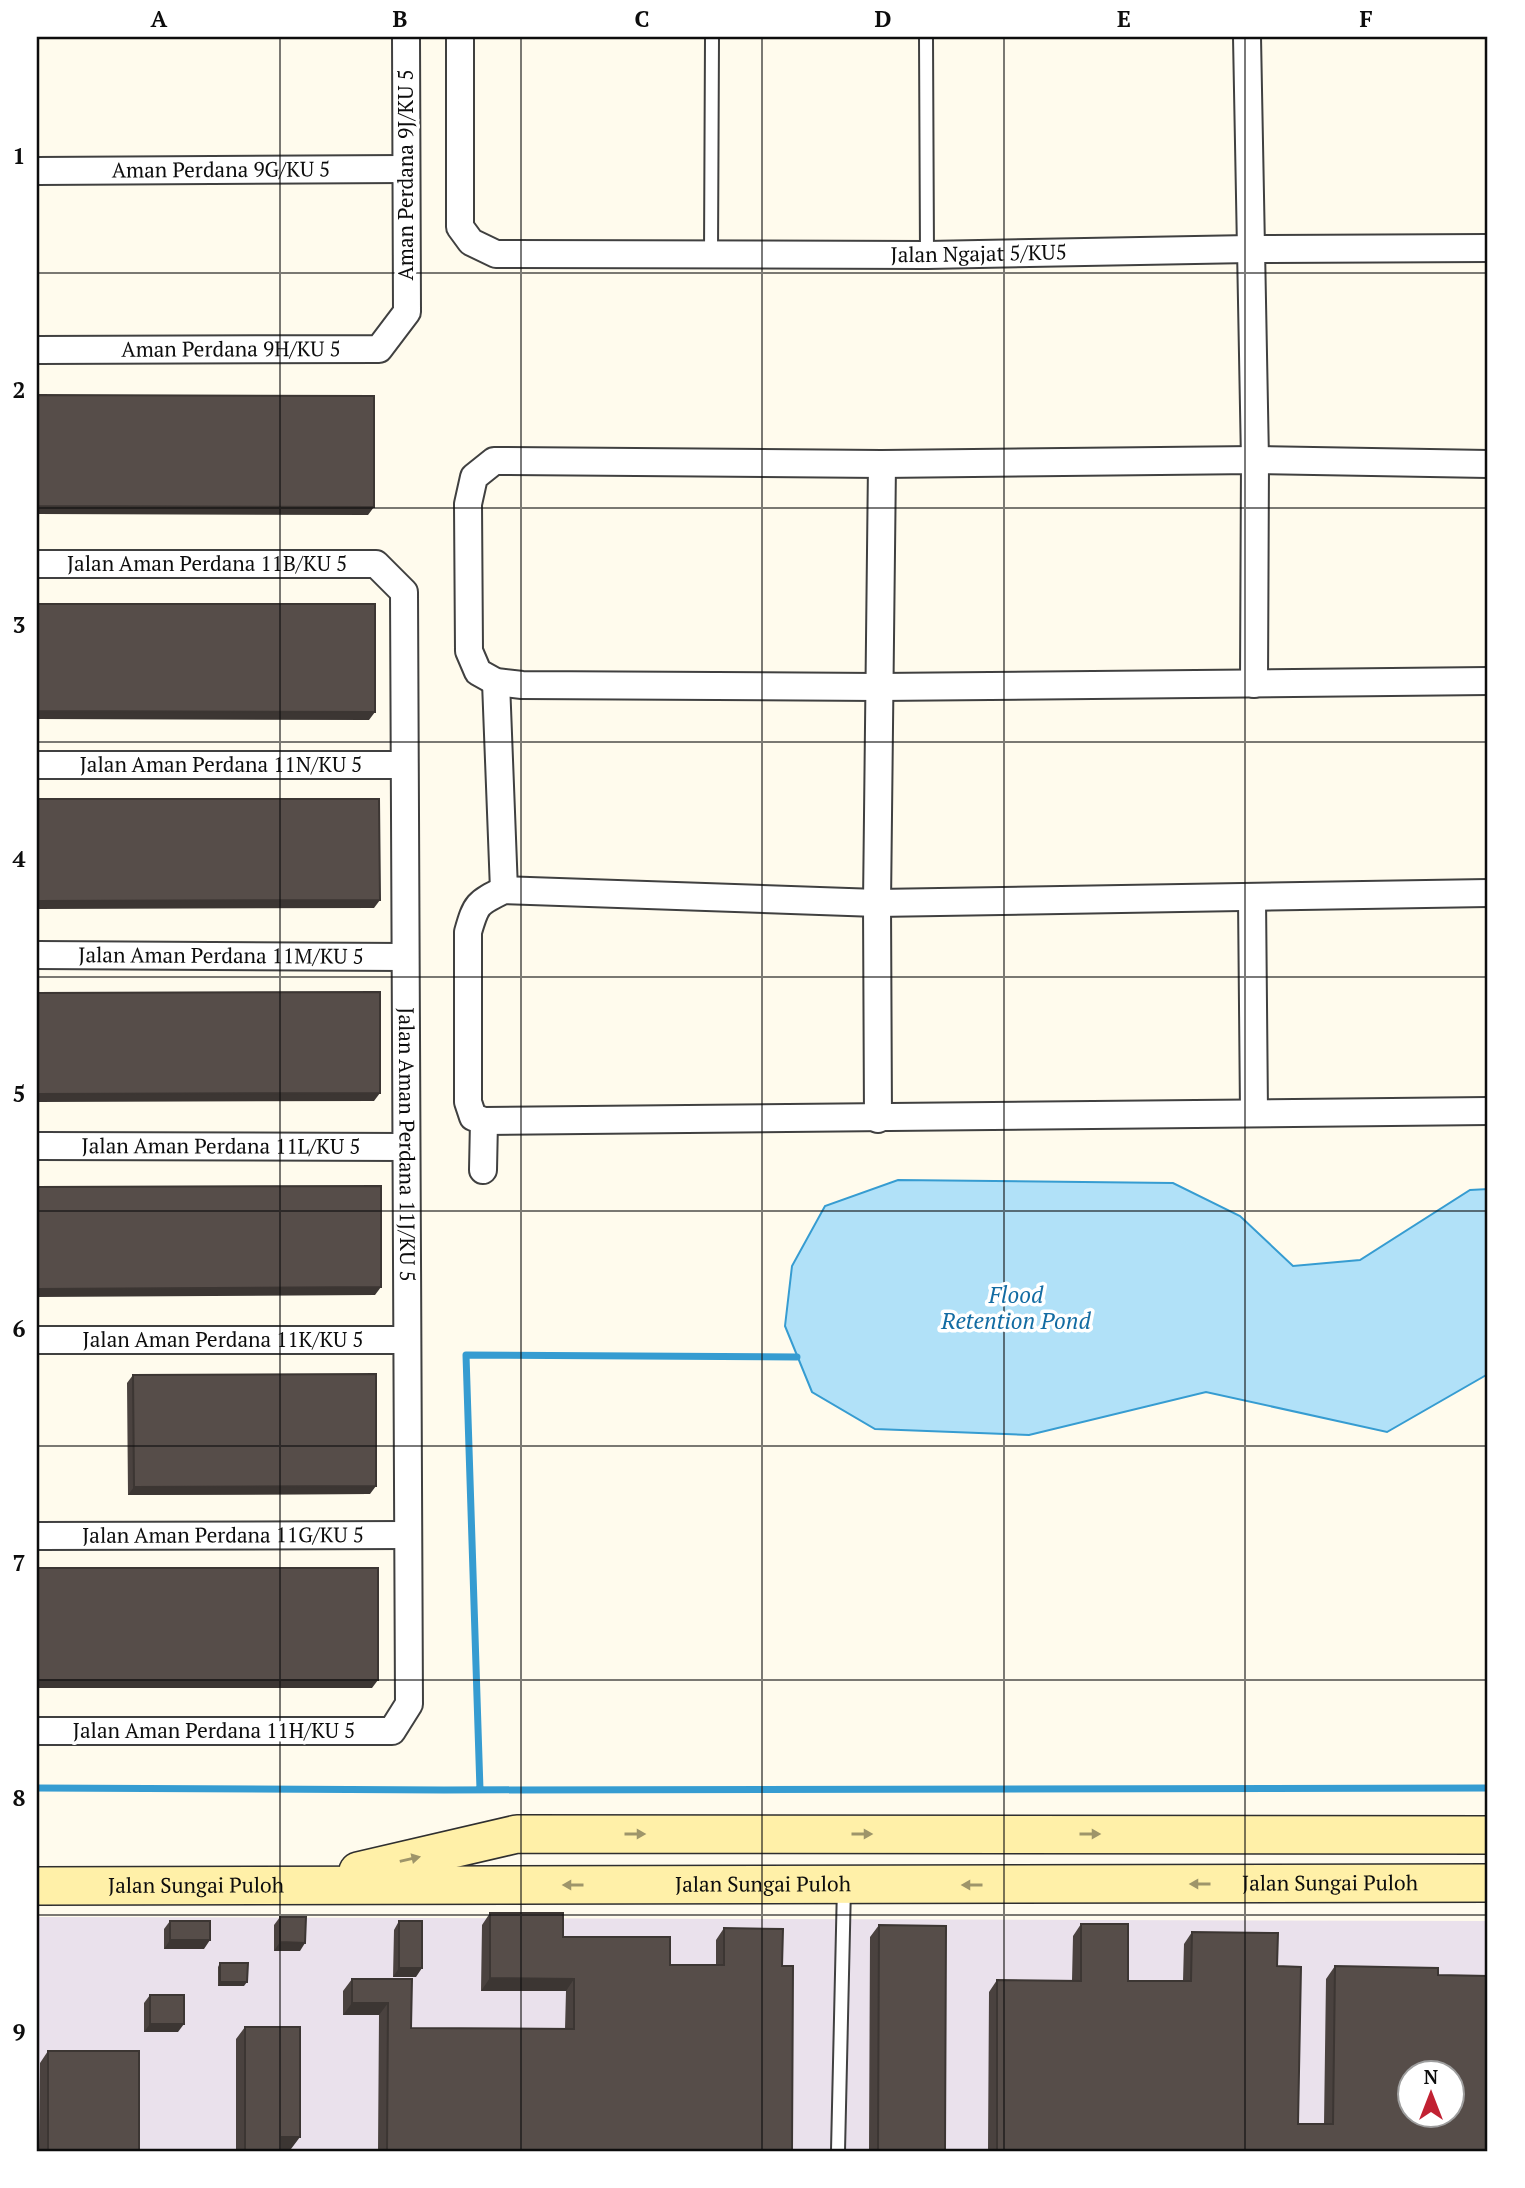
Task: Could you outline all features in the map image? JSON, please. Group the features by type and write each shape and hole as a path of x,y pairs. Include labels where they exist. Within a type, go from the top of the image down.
{"street":[{"name":"Aman Perdana 9J/KU 5","path":"406,37 407,312"},
{"name":"Jalan Ngajat 5/KU5","path":"460,37 460,227 471,242 496,254 927,255 1488,248"},
{"path":"1247,37 1255,460 1254,684"},
{"name":"Aman Perdana 9G/KU 5","path":"37,171 406,169"},
{"name":"Aman Perdana 9H/KU 5","path":"37,350 379,349 407,312"},
{"path":"1488,464 1255,460 882,464 494,461 474,477 468,504 469,651 478,672 496,682 522,685 879,687 1488,681"},
{"path":"878,1119 877,903 882,464"},
{"name":"Jalan Aman Perdana 11B/KU 5","path":"37,564 376,564"},
{"name":"Jalan Aman Perdana 11J/KU 5","path":"376,564 404,592 409,1704 392,1731"},
{"path":"496,682 504,890"},
{"name":"Jalan Aman Perdana 11N/KU 5","path":"37,765 404,765"},
{"path":"1488,893 877,903 504,890 474,909 468,932 468,1102 473,1117 484,1121 1488,1111"},
{"path":"1252,898 1254,1112"},
{"name":"Jalan Aman Perdana 11M/KU 5","path":"37,956 405,957"},
{"path":"483,1170 484,1121"},
{"name":"Jalan Aman Perdana 11L/KU 5","path":"37,1146 406,1147"},
{"name":"Jalan Aman Perdana 11K/KU 5","path":"37,1340 407,1340"},
{"name":"Jalan Aman Perdana 11G/KU 5","path":"37,1536 408,1535"},
{"name":"Jalan Aman Perdana 11H/KU 5","path":"37,1731 392,1731"},
{"path":"296,1885 517,1834 1488,1835"},
{"name":"Jalan Sungai Puloh","path":"37,1886 1488,1883"}],"lane":[{"path":"711,254 712,37"},
{"path":"926,37 927,255"},
{"path":"838,2151 844,1885"}],"shaded area":[{"path":"37,1917 1488,1921 1488,2151 37,2151"}],"water":[{"name":"Flood Retention Pond","path":"898,1180 1173,1183 1240,1216 1293,1266 1360,1260 1470,1190 1488,1189 1488,1374 1387,1432 1206,1392 1029,1435 875,1429 812,1392 785,1326 792,1266 825,1206"}],"building":[{"path":"37,395 374,396 374,507 37,506"},
{"path":"37,604 375,604 375,712 37,711"},
{"path":"37,799 379,799 380,900 37,901"},
{"path":"380,992 380,1093 37,1094 37,993"},
{"path":"381,1186 381,1287 37,1289 37,1187"},
{"path":"376,1374 376,1486 134,1487 133,1375"},
{"path":"37,1568 378,1568 378,1680 37,1680"},
{"path":"490,1913 563,1913 563,1937 670,1937 670,1965 724,1965 724,1928 783,1929 782,1966 793,1966 792,2151 387,2151 388,2003 352,2003 352,1979 412,1979 411,2028 574,2029 574,1979 490,1978"},
{"path":"280,1917 306,1917 305,1943 280,1942"},
{"path":"170,1921 210,1921 210,1940 170,1940"},
{"path":"399,1921 422,1921 422,1968 399,1968"},
{"path":"1081,1924 1128,1924 1128,1981 1191,1981 1192,1932 1278,1933 1277,1966 1301,1967 1298,2124 1333,2124 1335,1966 1438,1968 1438,1975 1488,1976 1488,2151 997,2151 997,1980 1081,1981"},
{"path":"879,1925 946,1926 945,2151 878,2151"},
{"path":"220,1963 248,1963 247,1982 220,1982"},
{"path":"150,1995 184,1995 184,2024 150,2024"},
{"path":"245,2027 300,2027 300,2137 282,2137 282,2151 245,2151"},
{"path":"48,2051 139,2051 139,2151 48,2151"}],"waterway":[{"path":"480,1790 466,1355 797,1357"},
{"path":"37,1788 1488,1788"}]}
